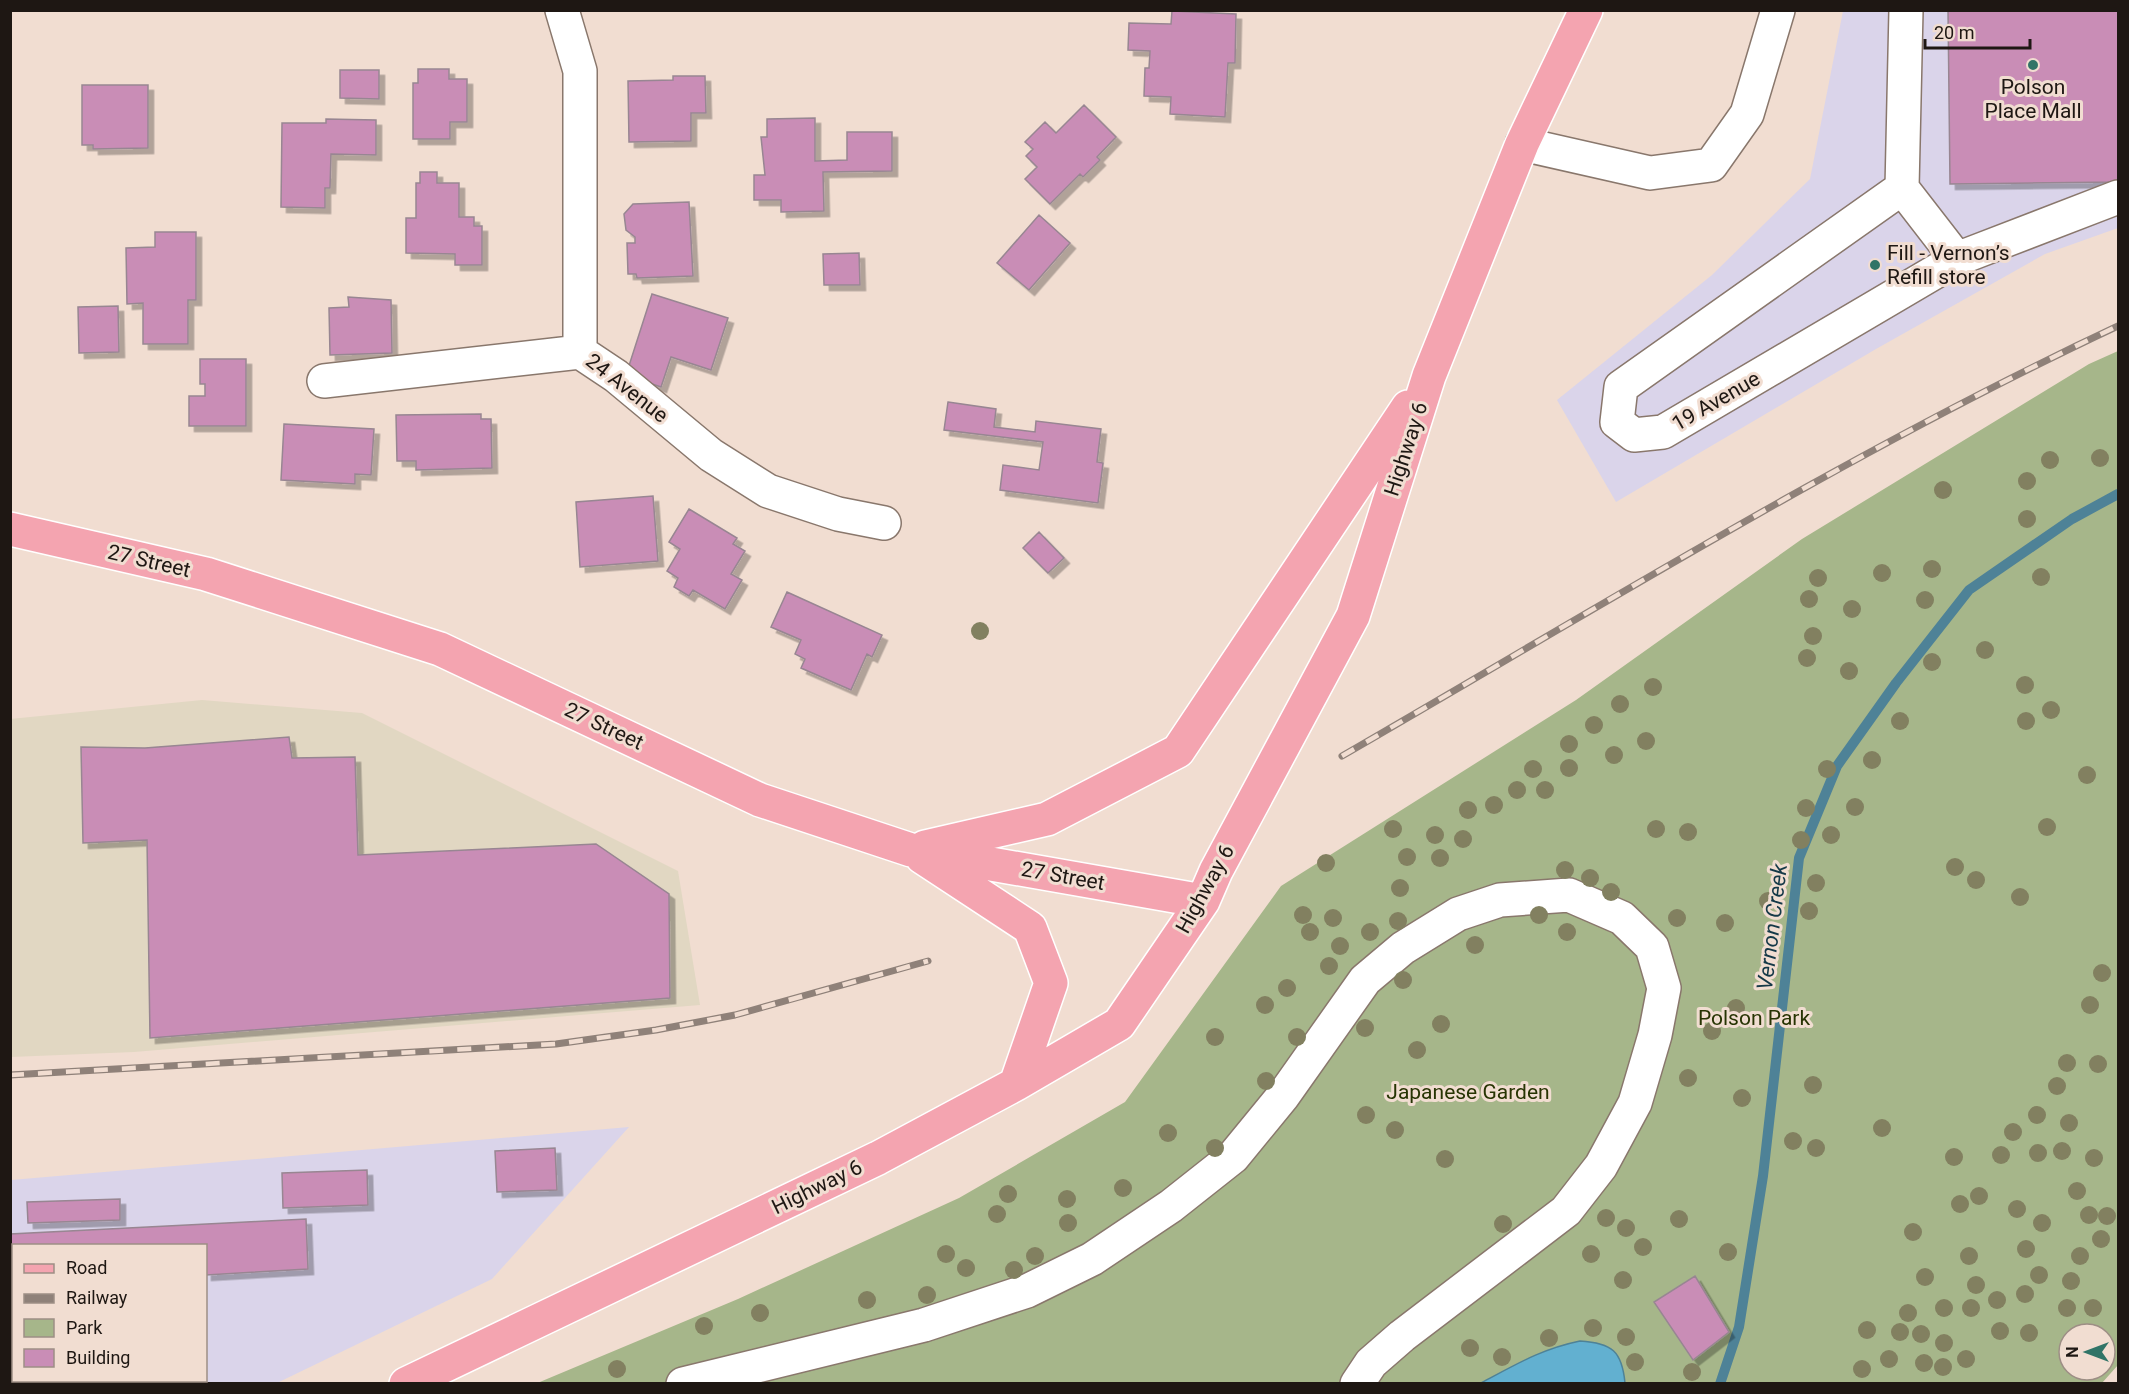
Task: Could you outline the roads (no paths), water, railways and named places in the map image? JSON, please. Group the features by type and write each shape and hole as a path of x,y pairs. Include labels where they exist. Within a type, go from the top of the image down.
{"main road":[{"name":"Highway 6","path":"406,1383 879,1158 1016,1084 1119,1024 1203,901 1216,871 1353,616 1430,376 1522,144 1586,10"},
{"path":"911,850 1047,819 1178,751 1430,376"},
{"name":"27 Street","path":"10,529 206,574 440,649 760,800 911,850 1203,901"},
{"path":"911,850 1030,928 1051,983 1016,1084"}],"street":[{"name":"24 Avenue","path":"562,10 580,71 580,352 616,376 711,455 768,491 838,514 884,524"},
{"path":"1522,144 1650,173 1711,165 1747,114 1778,10"},
{"path":"1906,10 1902,188 1957,259"},
{"name":"19 Avenue","path":"1902,188 1621,387 1617,422 1634,435 1663,432 1957,259 2118,197"},
{"path":"324,381 580,352"},
{"path":"683,1383 924,1325 1027,1291 1092,1258 1171,1206 1233,1157 1283,1096 1365,980 1403,948 1458,914 1500,900 1569,895 1622,918 1652,947 1664,988 1655,1035 1635,1104 1601,1166 1566,1210 1402,1336 1371,1363 1357,1383"}],"water":[{"path":"1580,1341 1600,1344 1613,1351 1621,1363 1625,1383 1481,1383 1541,1353"}],"waterway":[{"name":"Vernon Creek","path":"1720,1384 1739,1327 1763,1176 1799,858 1837,766 1896,683 1969,590 2072,519 2118,494"}],"railway":[{"path":"1342,756 1823,478 2018,374 2118,326"},
{"path":"10,1075 556,1044 656,1030 735,1015 928,961"}],"place":[{"name":"Polson Place Mall","path":"2033,65"},
{"name":"Fill - Vernon’s Refill store","path":"1875,265"}],"park label":[{"name":"Polson Park","path":"1754,1018"},
{"name":"Japanese Garden","path":"1468,1092"}]}
